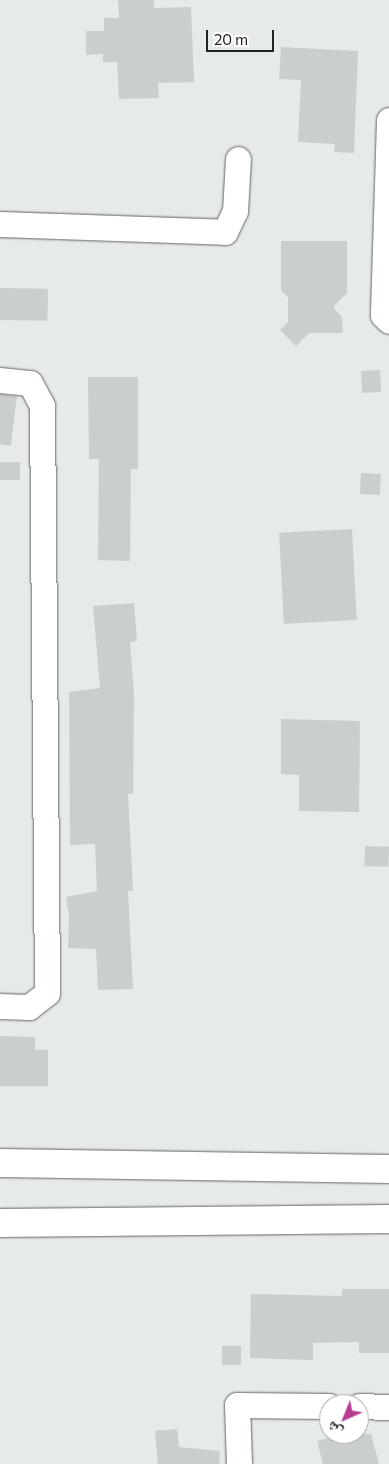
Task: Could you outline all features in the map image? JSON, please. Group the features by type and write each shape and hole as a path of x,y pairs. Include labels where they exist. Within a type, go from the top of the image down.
{"street":[{"path":"389,120 383,315 389,321"},
{"path":"0,224 225,232 235,211 238,159"},
{"path":"0,380 30,383 42,406 47,993 29,1007 0,1006"},
{"path":"0,1163 389,1169"},
{"path":"0,1223 389,1219"},
{"path":"239,1464 237,1405 319,1406"},
{"path":"369,1406 389,1406"}],"building":[{"path":"118,0 154,0 154,8 191,7 194,82 158,83 159,98 119,99 117,62 103,62 103,54 86,55 86,31 104,31 104,18 119,18"},
{"path":"281,47 358,51 354,153 334,152 335,144 298,142 301,80 279,79"},
{"path":"281,241 347,241 347,293 333,307 342,317 343,333 309,333 296,346 280,330 288,322 288,297 281,291"},
{"path":"0,288 48,289 47,321 0,320"},
{"path":"380,370 381,392 362,393 361,371"},
{"path":"88,377 138,377 138,469 131,469 130,561 98,560 99,459 89,459"},
{"path":"0,394 17,396 11,446 0,444"},
{"path":"0,462 20,462 20,480 0,480"},
{"path":"361,473 381,474 380,495 360,494"},
{"path":"352,529 357,620 284,624 279,533"},
{"path":"134,603 137,641 130,642 134,695 133,794 128,794 133,891 128,891 133,989 98,990 96,949 68,948 69,916 66,897 97,891 95,844 70,845 69,692 100,688 93,606"},
{"path":"281,719 360,721 359,812 299,811 299,775 281,774"},
{"path":"365,846 389,847 388,867 364,866"},
{"path":"0,1036 35,1037 35,1050 48,1050 48,1086 0,1086"},
{"path":"342,1289 389,1289 389,1353 359,1353 359,1342 313,1343 313,1360 250,1358 251,1294 342,1296"},
{"path":"222,1346 241,1346 241,1365 222,1365"},
{"path":"177,1429 179,1447 220,1451 219,1464 158,1464 155,1431"},
{"path":"369,1434 371,1434 379,1464 323,1464 317,1441 319,1440 319,1444 369,1444"}]}
